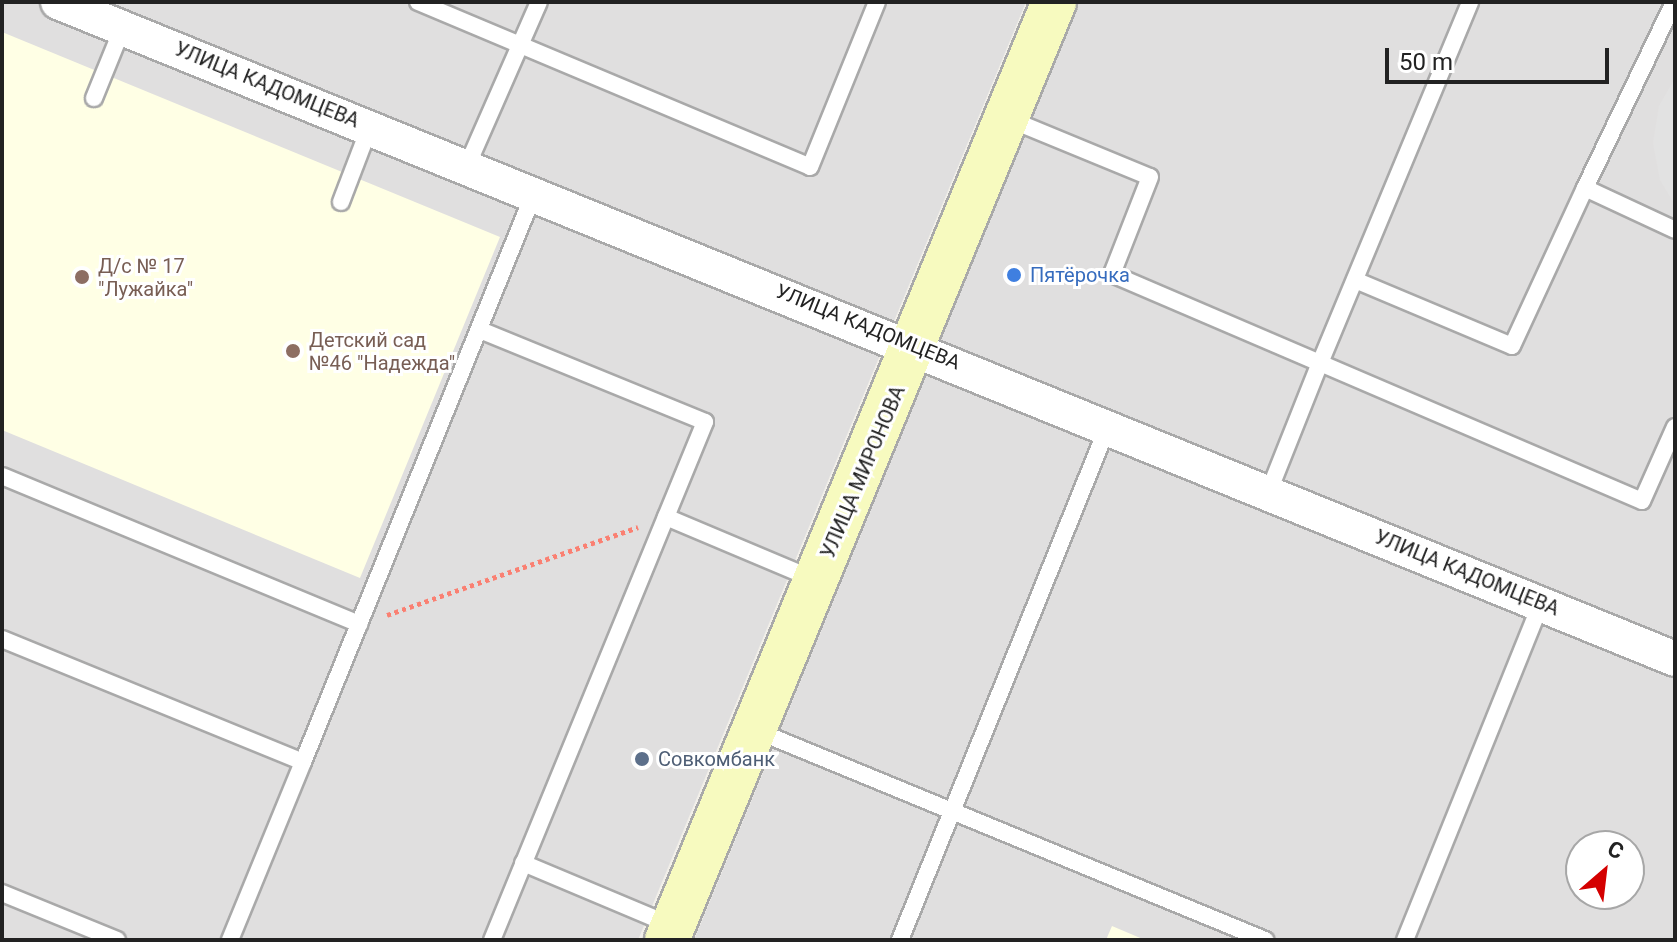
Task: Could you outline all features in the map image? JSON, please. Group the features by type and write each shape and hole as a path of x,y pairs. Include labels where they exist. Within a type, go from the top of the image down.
{"main road":[{"name":"УЛИЦА МИРОНОВА","path":"670,933 1054,2"}],"street":[{"name":"УЛИЦА КАДОМЦЕВА","path":"58,2 913,344 1675,659"}],"lane":[{"path":"418,2 810,167 877,2"},
{"path":"467,166 539,2"},
{"path":"1269,491 1470,2"},
{"path":"1355,280 1512,346 1674,2"},
{"path":"94,98 123,27"},
{"path":"1006,118 1150,177 1112,274 1642,501 1675,427"},
{"path":"341,202 370,126"},
{"path":"1585,188 1675,230"},
{"path":"230,940 534,193"},
{"path":"480,330 705,422 492,940"},
{"path":"900,940 1108,425"},
{"path":"2,476 360,624"},
{"path":"666,517 816,580"},
{"path":"1405,940 1541,603"},
{"path":"2,639 303,762"},
{"path":"754,730 1265,940"},
{"path":"523,863 670,933"},
{"path":"2,893 117,940"}],"path":[{"path":"360,624 666,517"}],"shaded area":[{"path":"2,2 1026,2 638,940 2,940"},
{"path":"1080,2 1675,2 1675,940 694,940"},
{"name":"Детский сад №46 \"Надежда\"","path":"2,32 500,237 360,578 2,430"},
{"path":"1675,78 1675,205 1660,180 1653,143 1659,106"},
{"path":"1112,926 1145,940 1106,940"}],"place":[{"name":"Пятёрочка","path":"1014,275"},
{"name":"Д/с № 17 \"Лужайка\"","path":"82,277"},
{"name":"Детский сад №46 \"Надежда\"","path":"293,351"},
{"name":"Совкомбанк","path":"642,759"}]}
